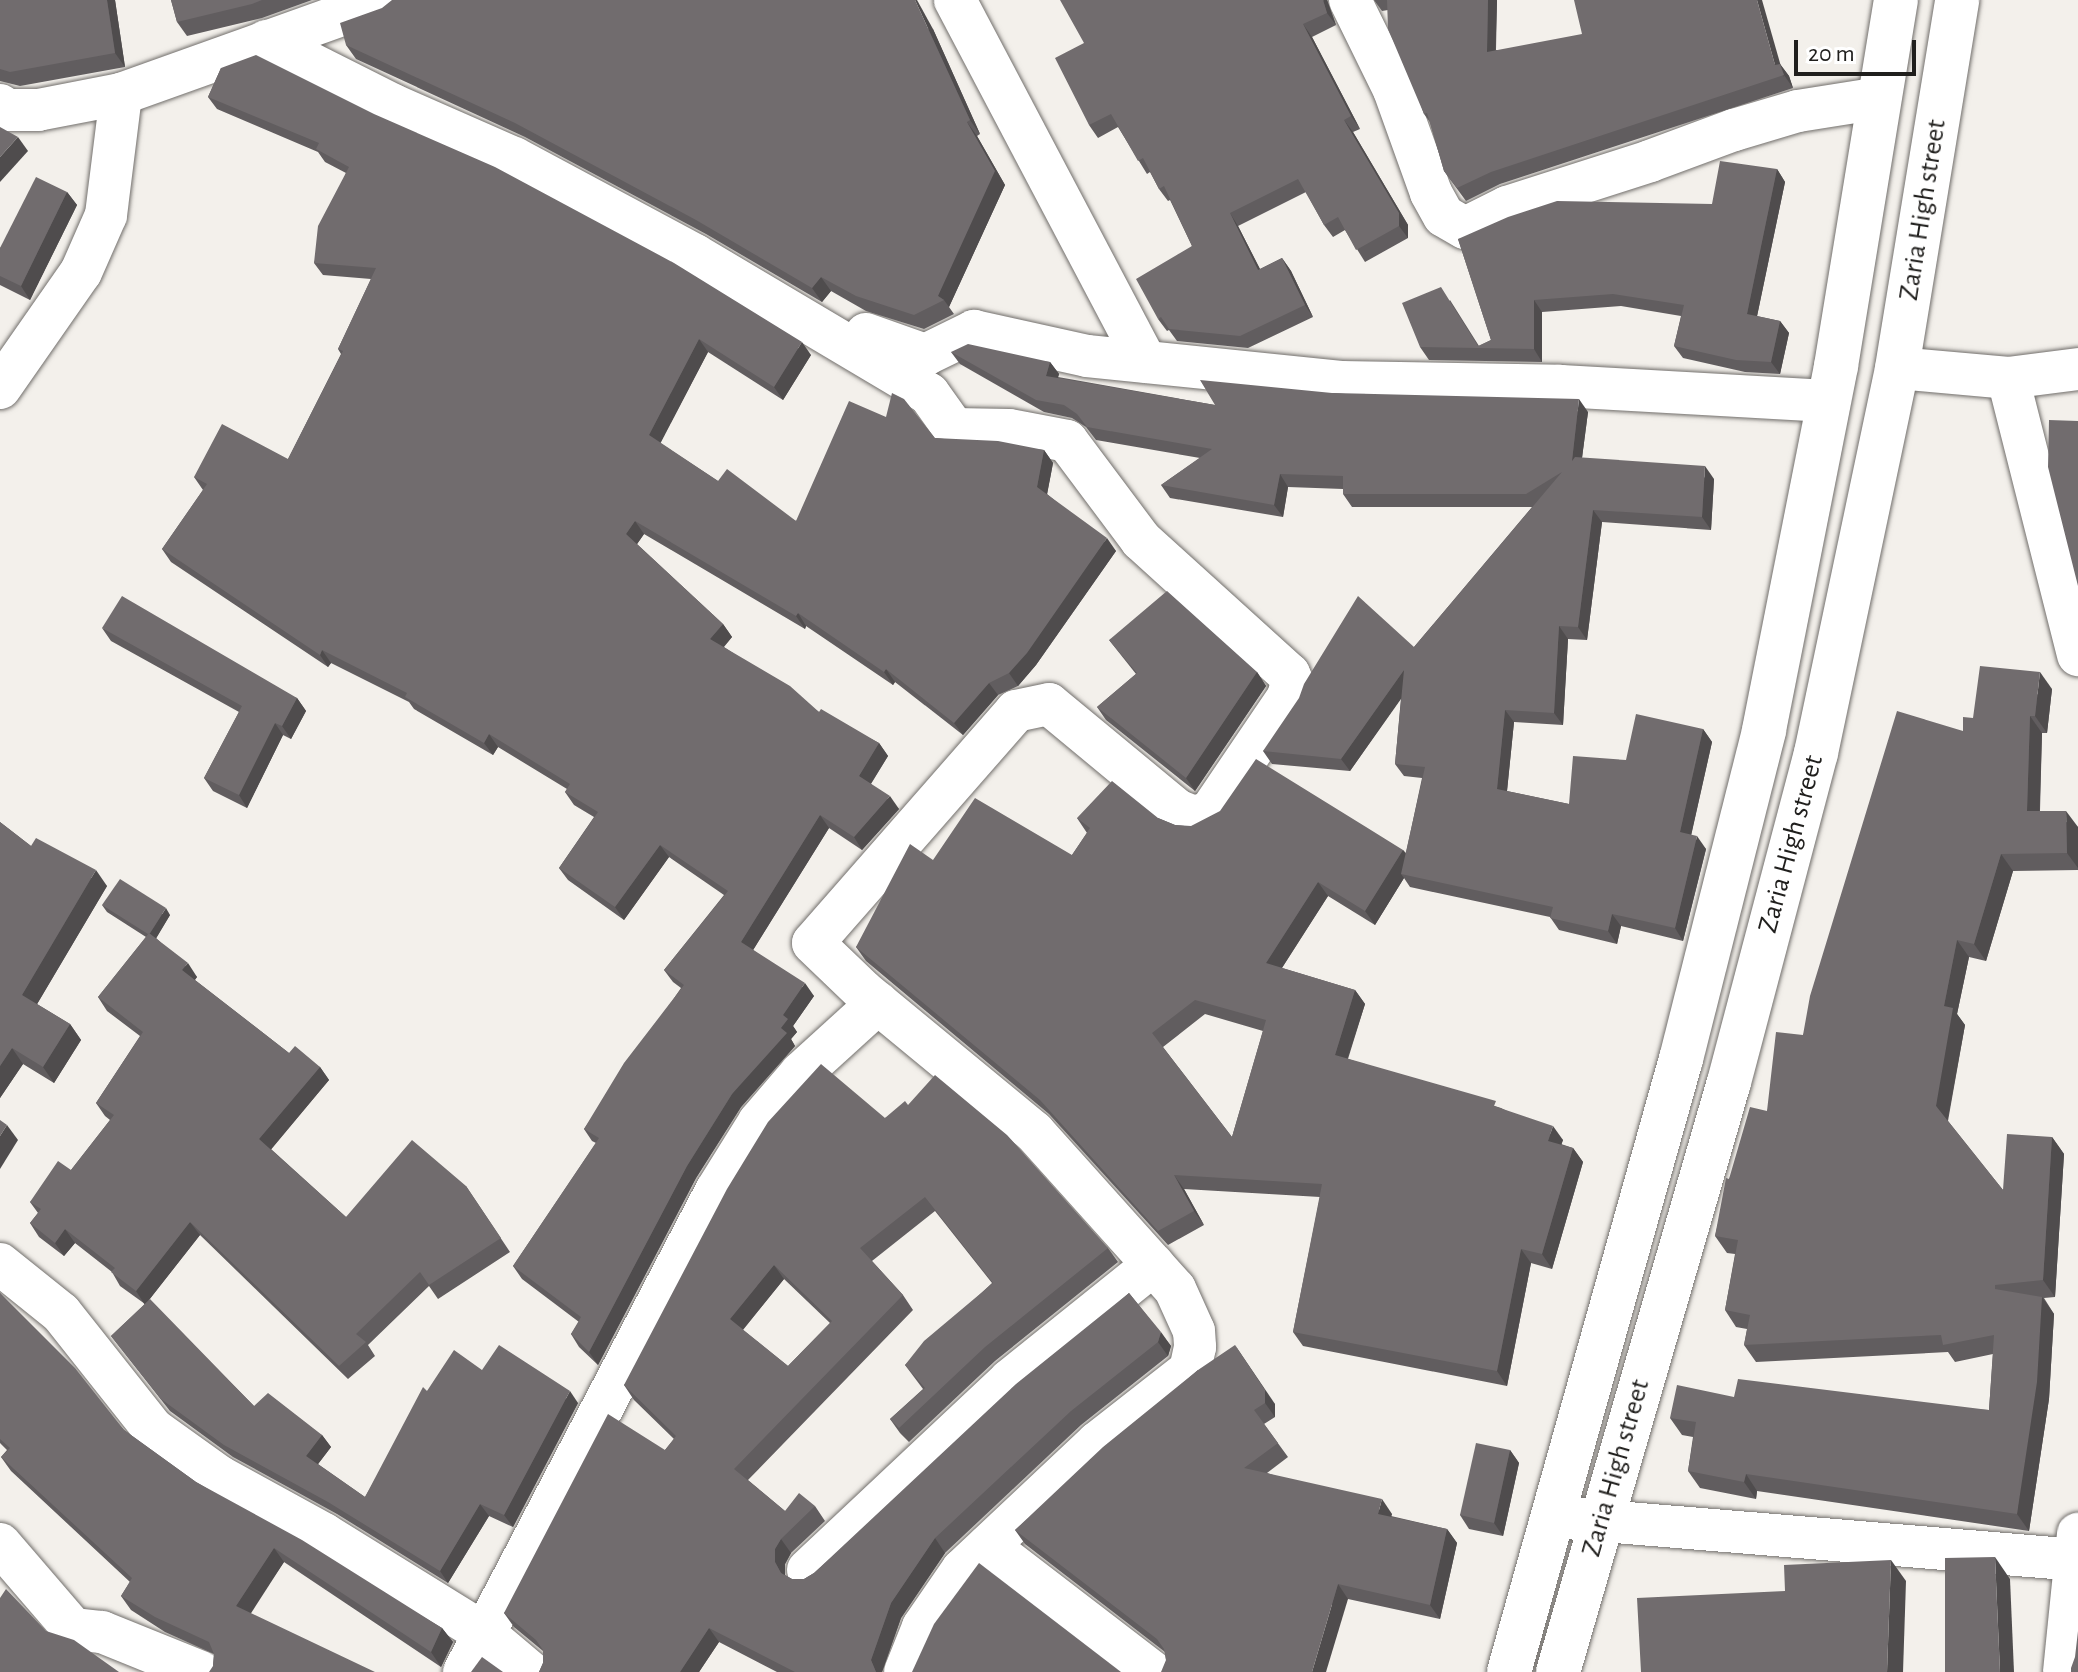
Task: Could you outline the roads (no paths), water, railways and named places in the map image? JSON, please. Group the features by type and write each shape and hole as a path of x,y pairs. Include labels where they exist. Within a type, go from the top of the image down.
{"main road":[{"name":"Zaria High street","path":"1509,1672 1555,1517 1681,1059 1764,730 1829,401 1896,0"},
{"name":"Zaria High street","path":"1558,1672 1729,1082 1816,753 1897,368 1957,0"}],"street":[{"path":"0,105 8,110 38,110 121,94 383,0"},
{"path":"955,0 1146,362"},
{"path":"1350,0 1394,90 1431,193 1444,216 1465,228 1507,207 1734,130 1798,111 1880,98"},
{"path":"266,41 393,105 514,158 771,299 929,394 954,429 1009,430 1067,441 1141,540 1285,668 1292,681 1288,697 1217,803 1210,812 1194,817 1177,810 1049,704 1016,711 813,943 878,1003 1034,1132 1175,1289 1194,1331 1195,1347 1190,1370 1097,1443 962,1570 923,1627 905,1672"},
{"path":"0,388 81,272 106,215 121,94"},
{"path":"771,299 925,355 974,331 1087,356 1341,382 1560,386 1829,401"},
{"path":"1897,368 2008,378 2078,369"},
{"path":"2008,378 2078,655"},
{"path":"464,1672 570,1464 716,1191 759,1122 801,1073 878,1003"},
{"path":"0,1264 61,1313 153,1429 220,1477 324,1534 485,1634 530,1672"},
{"path":"808,1570 1010,1380 1153,1265"},
{"path":"1555,1517 2077,1551 2064,1672"},
{"path":"0,1544 73,1629 102,1632 201,1672"},
{"path":"988,1546 1152,1672"}]}
